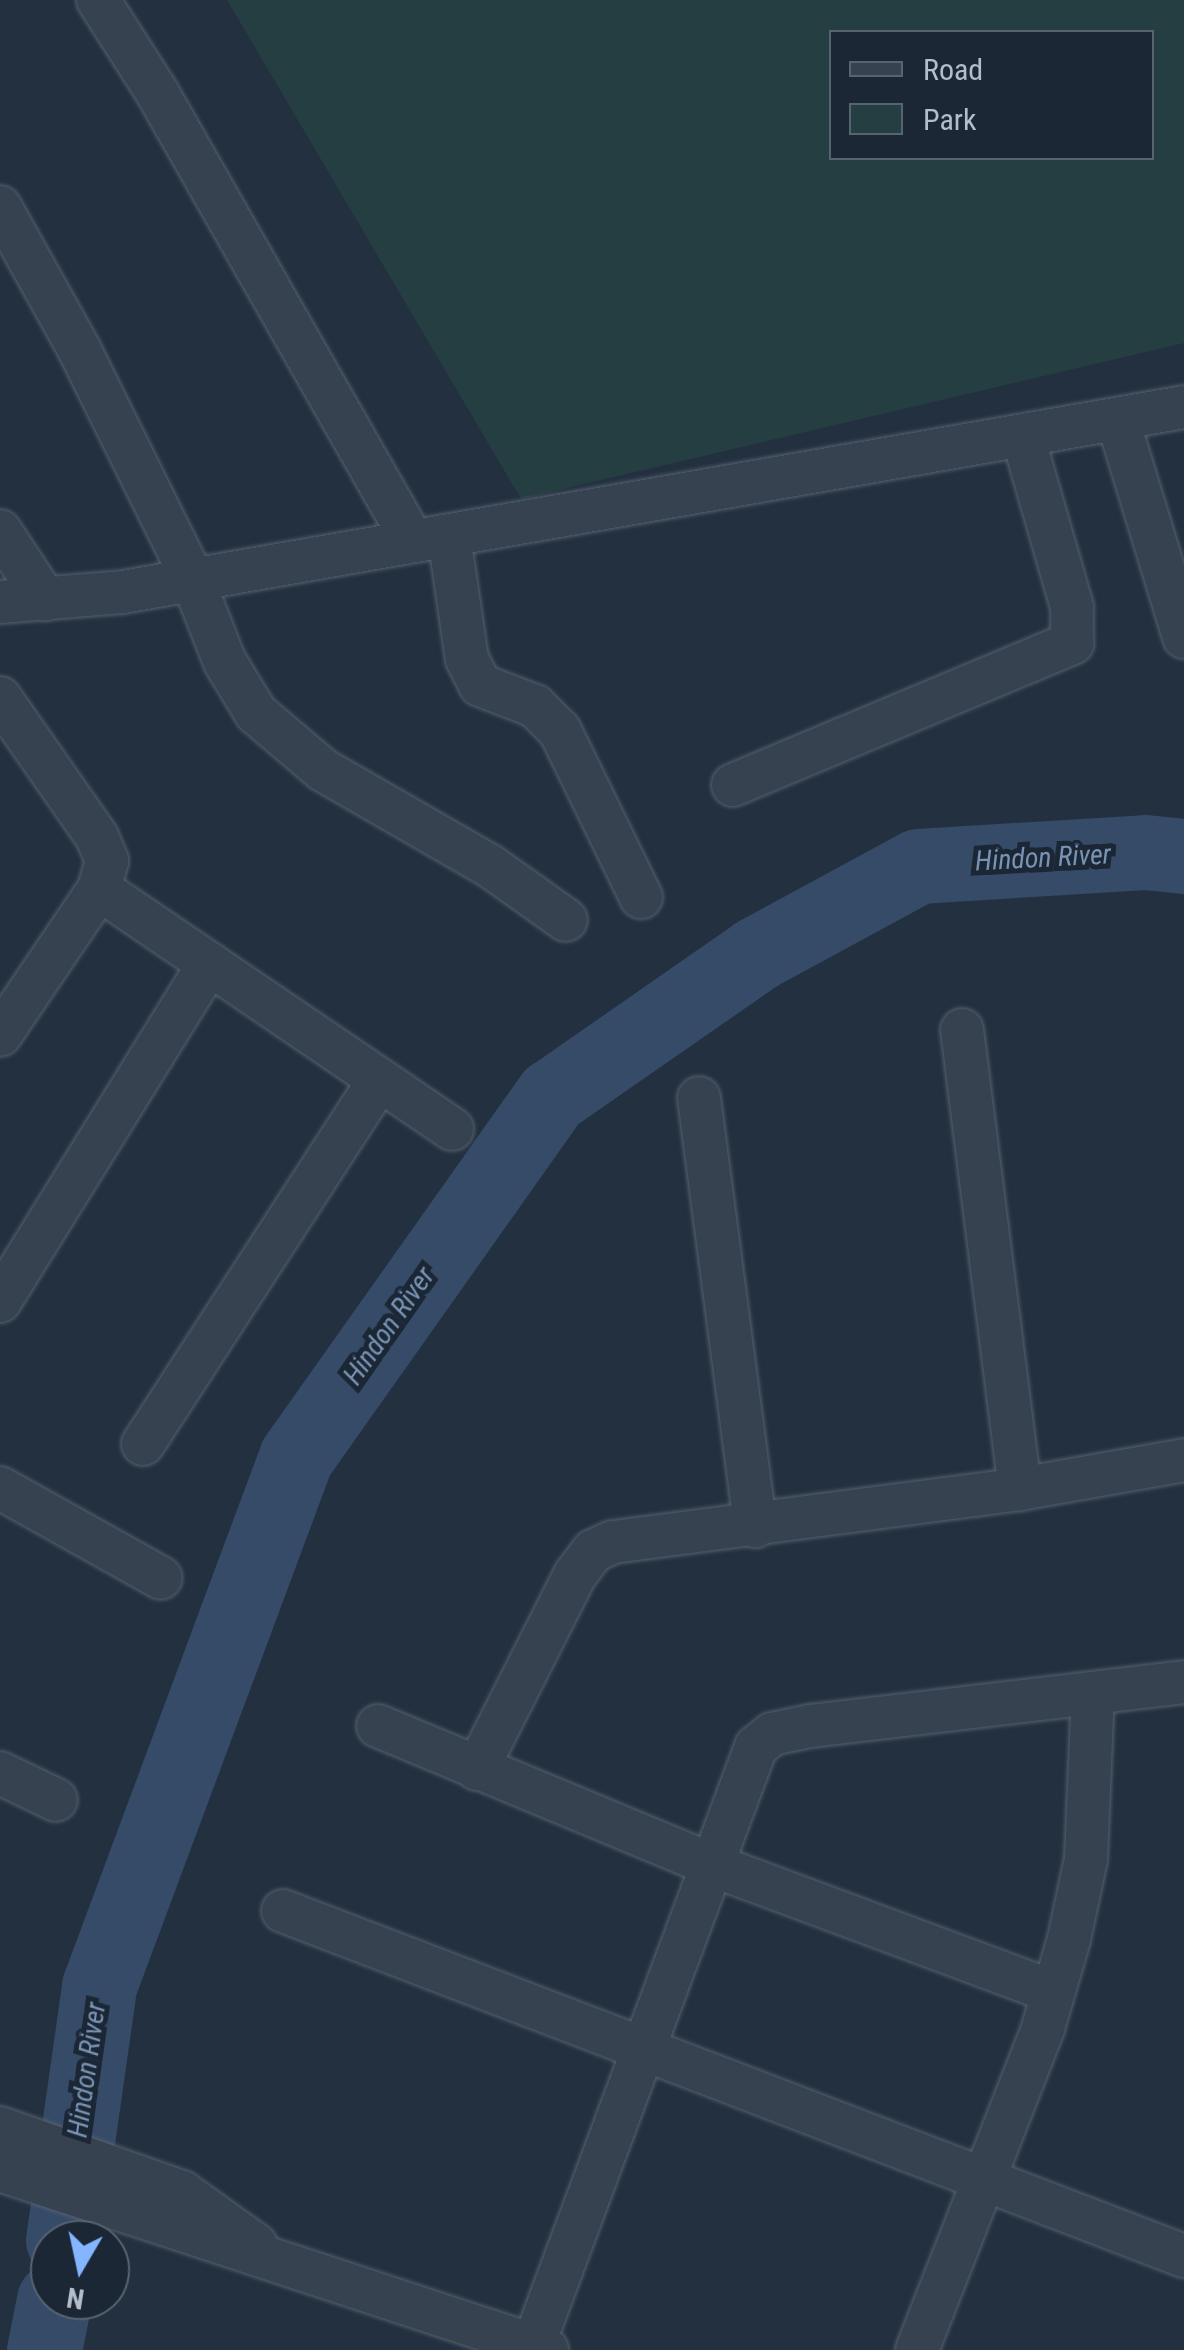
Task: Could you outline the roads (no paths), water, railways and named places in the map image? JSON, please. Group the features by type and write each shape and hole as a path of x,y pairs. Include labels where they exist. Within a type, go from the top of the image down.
{"street":[{"path":"98,0 430,538 467,659 480,686 535,706 560,730 641,897"},
{"path":"0,206 192,578 225,662 256,713 324,770 490,866 566,920"},
{"path":"0,602 192,578 1184,407"},
{"path":"1118,421 1184,637"},
{"path":"732,785 1072,642 1072,607 1023,437"},
{"path":"0,531 45,598"},
{"path":"0,698 97,837 107,861 99,889 0,1035"},
{"path":"99,889 452,1130"},
{"path":"0,1301 209,964"},
{"path":"962,1030 1020,1489"},
{"path":"143,1444 380,1080"},
{"path":"698,1098 755,1526"},
{"path":"477,1770 592,1551 613,1542 1020,1489 1184,1460"},
{"path":"0,1488 161,1578"},
{"path":"0,2170 281,2266 540,2348 644,2046 756,1747 772,1734 1184,1682"},
{"path":"917,2350 1053,1992 1086,1859 1093,1692"},
{"path":"378,1726 712,1866 1053,1992"},
{"path":"0,1773 56,1800"},
{"path":"283,1911 984,2176 1184,2256"},
{"path":"0,2128 182,2192 281,2266"}],"waterway":[{"name":"Hindon River","path":"66,2220 99,1986 296,1457 552,1096 756,954 918,866 1145,852 1184,856"},
{"name":"Hindon River","path":"44,2350 50,2320"}]}
